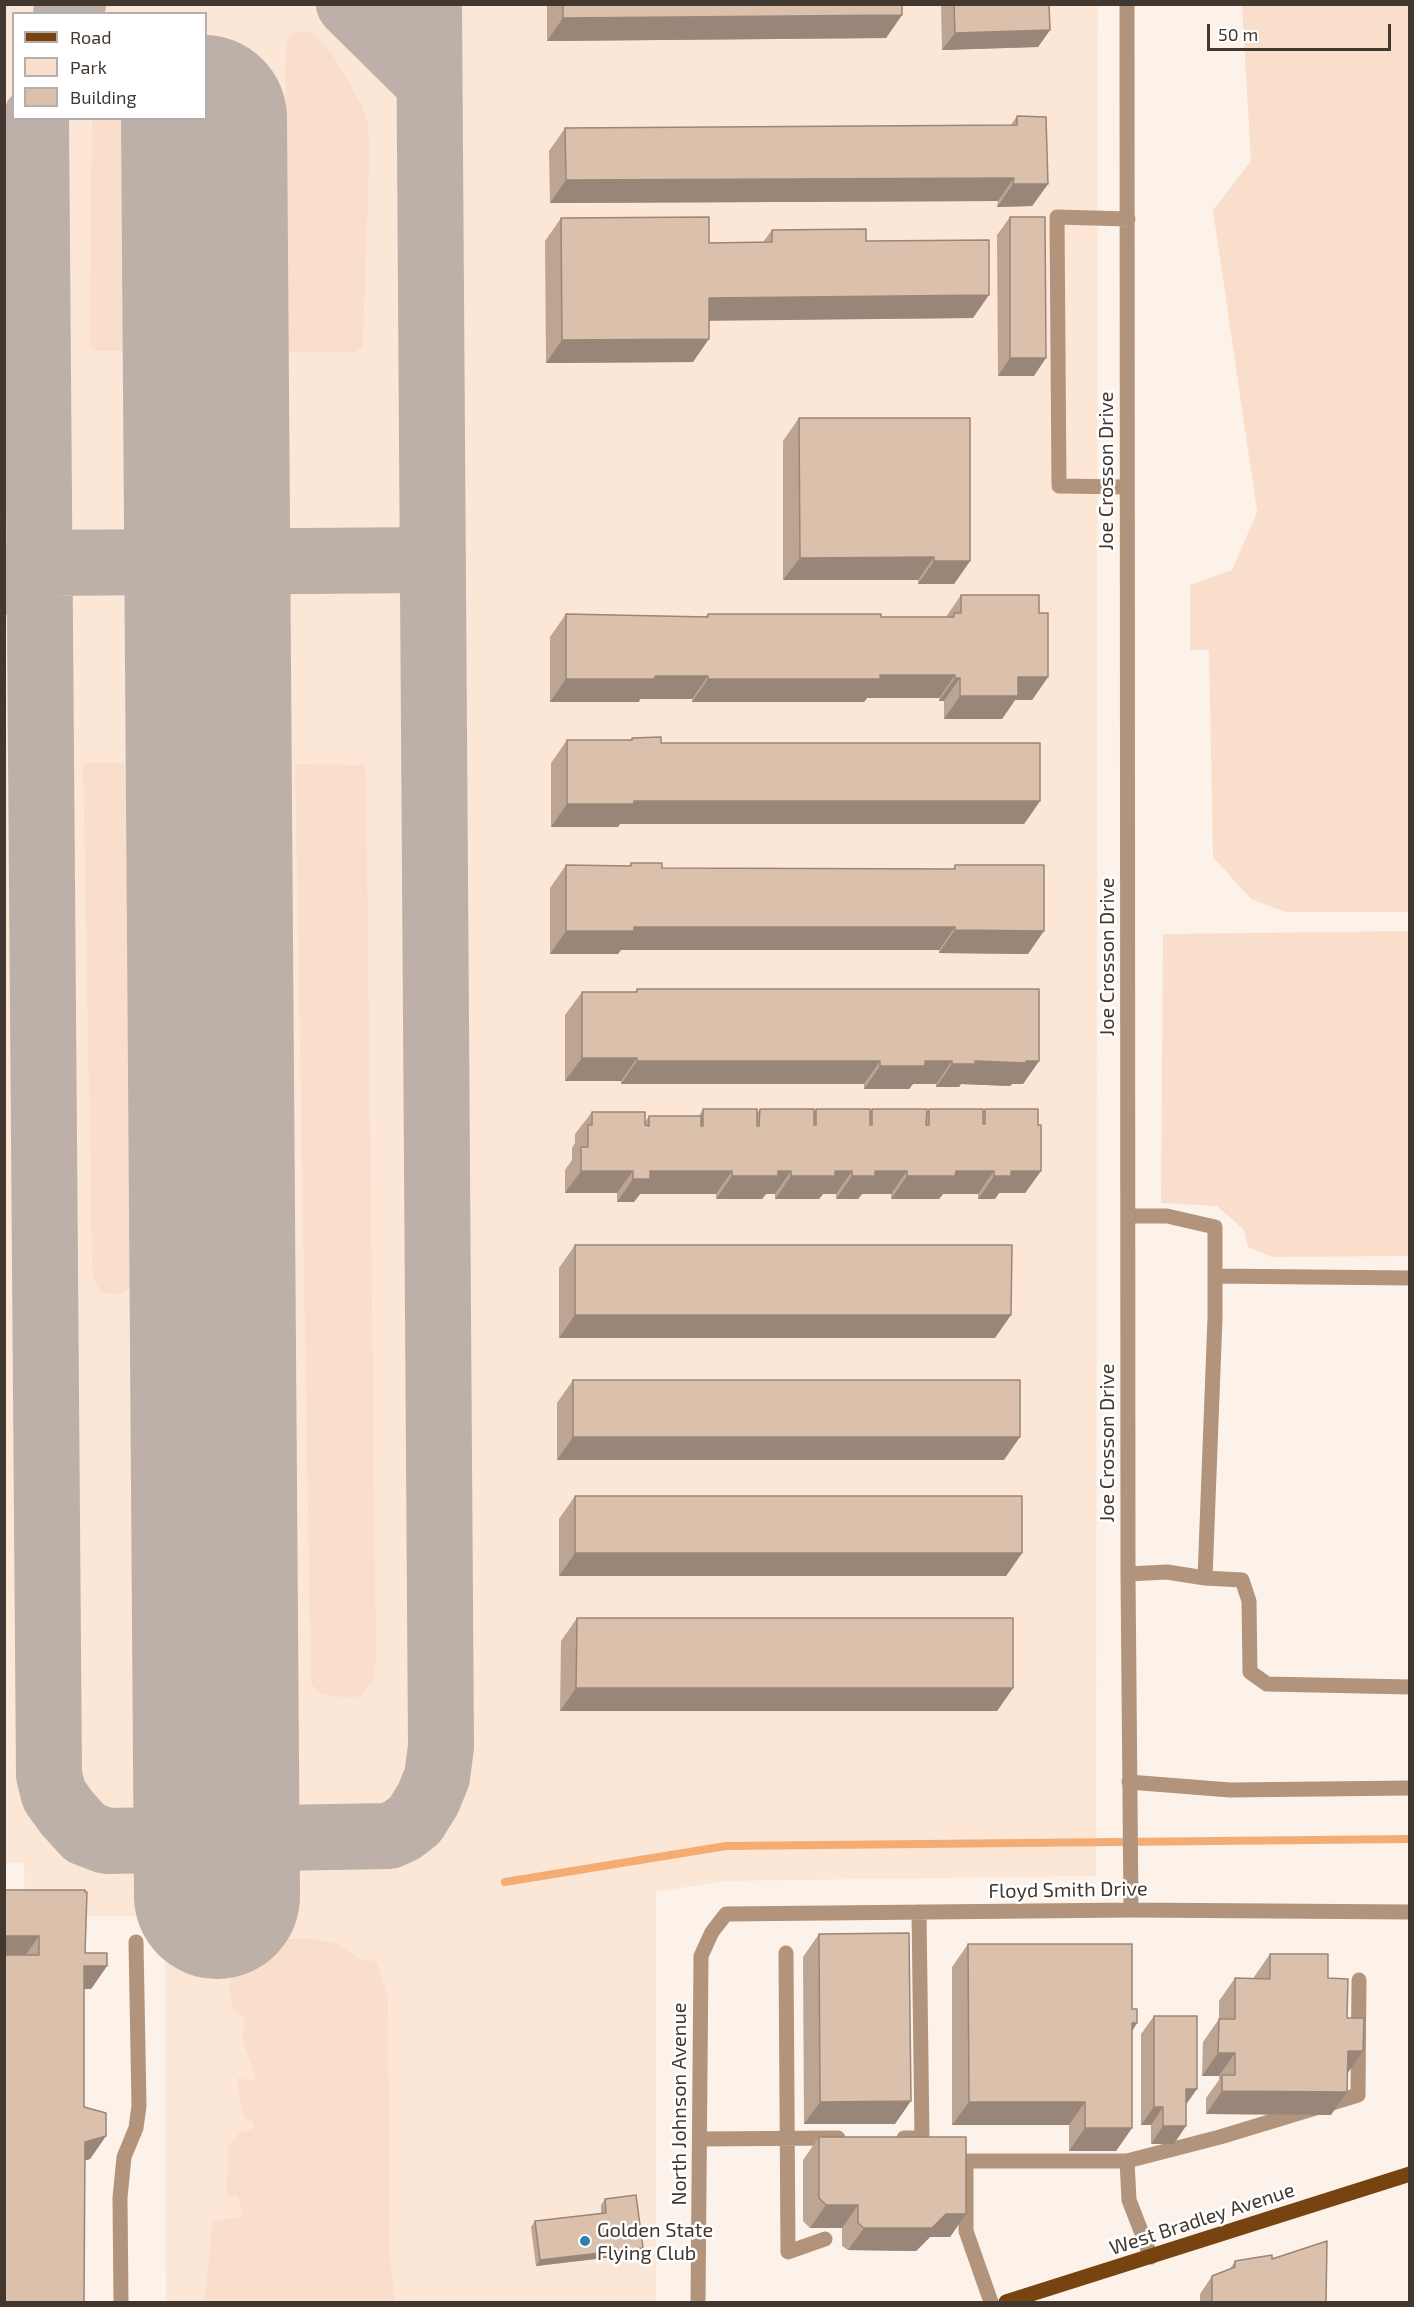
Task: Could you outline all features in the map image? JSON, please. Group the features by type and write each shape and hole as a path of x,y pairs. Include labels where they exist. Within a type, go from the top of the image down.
{"main road":[{"name":"West Bradley Avenue","path":"1006,2302 1410,2174"}],"street":[{"name":"Joe Crosson Drive","path":"1127,4 1128,1574 1131,1910"},
{"path":"1127,487 1059,486 1057,217 1128,219"},
{"path":"1128,1216 1167,1216 1215,1227 1205,1578"},
{"path":"1215,1276 1410,1278"},
{"path":"1128,1574 1167,1572 1205,1578 1242,1580 1249,1601 1250,1672 1267,1684 1410,1687"},
{"path":"1129,1782 1230,1790 1410,1788"},
{"name":"Floyd Smith Drive","path":"726,1914 1131,1910 1410,1912"},
{"path":"888,2138 922,2138 919,1912"},
{"name":"North Johnson Avenue","path":"698,2302 701,1956 712,1932 726,1914"},
{"path":"121,2302 121,2187 124,2157 136,2128 139,2106 136,1942"},
{"path":"786,1953 788,2252 825,2239"},
{"path":"991,2302 966,2231 966,2161 1127,2161 1220,2138 1358,2095 1359,1980"},
{"path":"700,2139 854,2138"},
{"path":"1127,2161 1129,2200 1151,2257"}],"shaded area":[{"path":"4,5 1098,5 1096,1876 724,1881 656,1892 656,2302 166,2302 165,1916 25,1917 24,1863 5,1863"}],"green space":[{"path":"1242,5 1409,5 1409,912 1285,912 1251,899 1213,857 1209,650 1190,650 1190,585 1232,570 1257,512 1213,210 1251,161"},
{"path":"297,32 311,32 331,52 362,105 367,120 370,143 363,338 362,348 355,352 288,352 285,347 286,46 289,37"},
{"path":"92,120 125,120 127,346 126,350 121,351 95,351 89,343"},
{"path":"83,763 135,763 136,1266 130,1288 120,1295 101,1292 94,1280 92,1265"},
{"path":"295,764 366,765 376,1653 374,1680 361,1696 348,1698 322,1694 311,1684"},
{"path":"1409,931 1409,1256 1272,1257 1248,1247 1244,1230 1217,1206 1161,1203 1163,934"},
{"path":"234,1939 316,1939 341,1945 360,1960 377,1961 388,1998 390,2257 395,2302 204,2302 213,2221 242,2217 238,2196 227,2196 228,2148 240,2132 253,2129 254,2123 245,2118 238,2095 238,2077 250,2081 256,2077 242,2040 245,2017 233,2009 229,1988 236,1953"}],"building":[{"path":"563,4 902,4 902,15 563,18"},
{"path":"954,4 1049,4 1050,30 955,33"},
{"path":"1017,116 1046,117 1048,184 1013,184 1014,178 566,180 565,128 1017,125"},
{"path":"709,217 709,243 772,242 772,230 866,229 866,241 989,240 989,295 709,298 709,339 562,340 561,218"},
{"path":"1010,217 1045,217 1046,358 1010,358"},
{"path":"799,418 970,418 970,561 934,561 934,557 800,558"},
{"path":"961,595 1039,595 1039,613 1048,613 1048,677 1018,677 1018,696 960,696 960,678 955,678 955,675 880,675 880,679 708,679 708,676 655,676 655,679 566,679 566,614 708,617 708,614 881,614 881,617 954,617 954,613 961,613"},
{"path":"661,737 661,743 1040,743 1040,801 634,801 634,804 567,804 567,740 632,740 632,738"},
{"path":"631,863 662,863 662,868 955,869 955,865 1044,865 1044,931 955,930 955,927 634,927 634,931 566,931 566,865 631,866"},
{"path":"637,989 1039,989 1039,1061 1026,1061 1026,1063 975,1061 975,1064 952,1064 952,1061 925,1061 925,1066 880,1066 880,1061 637,1061 637,1058 582,1058 582,992 637,992"},
{"path":"703,1109 757,1109 757,1126 759,1126 760,1109 814,1109 814,1125 816,1125 816,1109 870,1109 870,1125 872,1125 872,1109 927,1109 926,1125 929,1125 929,1109 983,1109 983,1124 985,1124 985,1109 1038,1109 1038,1125 1041,1125 1041,1171 1011,1171 1011,1176 994,1176 994,1171 956,1171 955,1176 907,1176 907,1171 875,1171 875,1176 852,1176 852,1171 835,1171 835,1176 791,1176 791,1171 778,1171 778,1176 732,1176 732,1171 650,1171 650,1179 633,1179 633,1171 581,1171 581,1147 588,1147 588,1125 592,1125 592,1112 645,1112 645,1125 649,1126 649,1116 701,1116 701,1126 703,1126"},
{"path":"575,1245 1012,1245 1011,1315 575,1315"},
{"path":"573,1380 1020,1380 1020,1437 573,1437"},
{"path":"575,1496 1022,1496 1022,1553 575,1553"},
{"path":"577,1618 1013,1618 1013,1688 576,1688"},
{"path":"4,1890 85,1890 87,1892 85,1953 107,1953 107,1966 84,1966 84,2107 106,2113 106,2136 85,2142 84,2302 4,2302 4,1955 39,1955 39,1936 4,1936"},
{"path":"909,1933 911,2101 820,2102 819,1934"},
{"path":"968,1944 1132,1944 1132,2009 1137,2009 1137,2023 1132,2023 1132,2128 1085,2128 1085,2102 969,2102"},
{"path":"1270,1954 1328,1954 1328,1978 1348,1979 1347,2018 1364,2018 1363,2051 1348,2051 1347,2092 1222,2091 1222,2075 1235,2075 1235,2053 1218,2053 1219,2019 1235,2019 1235,1978 1270,1979"},
{"path":"1154,2016 1197,2016 1197,2089 1186,2089 1186,2126 1163,2126 1163,2107 1154,2107"},
{"path":"819,2137 966,2137 966,2214 946,2214 932,2228 864,2228 858,2223 858,2205 826,2205 819,2198"},
{"name":"Golden State Flying Club","path":"636,2195 643,2248 540,2260 535,2221 606,2213 605,2199"},
{"path":"1327,2241 1326,2302 1212,2302 1212,2276 1235,2267 1235,2261 1272,2255 1272,2259"}],"waterway":[{"path":"505,1882 726,1846 1410,1839"}],"taxiway":[{"path":"67,12 73,4"},
{"path":"349,4 429,83"},
{"path":"36,120 49,1775 54,1795 67,1813 85,1833 106,1841 389,1836 415,1820 428,1799 437,1777 441,1747 429,4"},
{"path":"4,582 40,563 432,560"}],"runway":[{"path":"204,120 217,1896"}],"place":[{"name":"Golden State Flying Club","path":"585,2241"}]}
